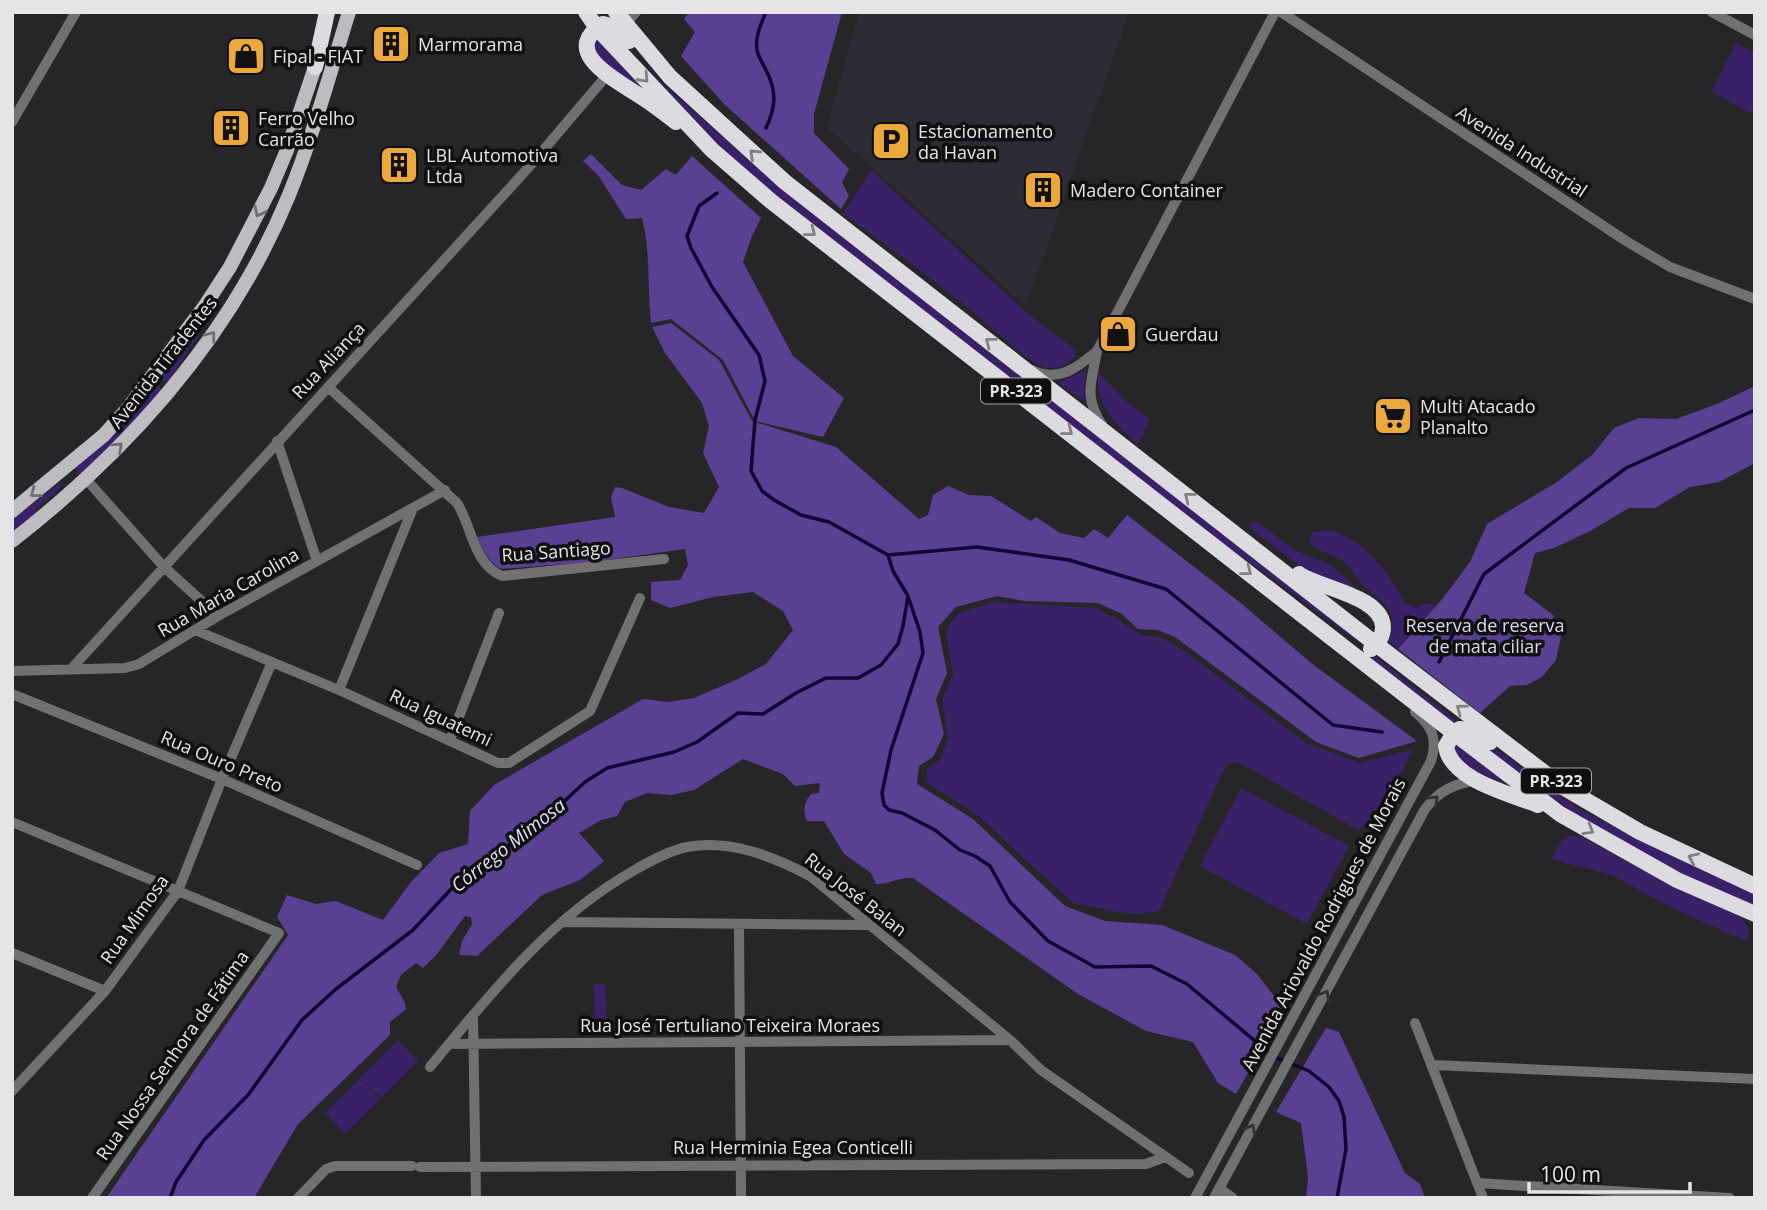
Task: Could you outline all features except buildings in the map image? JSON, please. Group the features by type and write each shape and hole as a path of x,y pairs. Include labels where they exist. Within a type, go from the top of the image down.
{"highway":[{"path":"314,67 320,12"},
{"path":"314,67 327,12"},
{"name":"PR-323","path":"586,12 616,20 670,77 785,182 1563,787 1640,832 1755,886"},
{"path":"616,20 590,35 586,45 594,63 712,150"},
{"name":"PR-323","path":"616,20 712,150 772,202 1560,814 1677,880 1755,914"},
{"path":"1251,545 1261,547 1306,579 1372,606 1382,619 1384,630 1377,645 1371,649 1357,648 1324,631"},
{"path":"1560,814 1464,774 1449,758 1447,746 1454,733 1460,729 1472,731 1563,787"}],"main road":[{"name":"Avenida Tiradentes","path":"12,541 126,440 224,320 284,206 303,156 349,12"},
{"name":"Avenida Tiradentes","path":"12,511 104,435 204,307 230,267 271,188 287,150 314,67"},
{"path":"287,150 303,156"},
{"path":"152,376 169,390"},
{"path":"61,472 80,482"}],"street":[{"path":"12,122 15,109 76,12"},
{"path":"1107,433 1093,411 1089,396 1097,351 1278,12"},
{"name":"Avenida Industrial","path":"1278,12 1626,241 1670,267 1755,299"},
{"path":"1712,12 1755,34"},
{"name":"Rua Aliança","path":"72,668 276,441 520,177 608,74"},
{"path":"1017,362 1038,373 1056,376 1079,366 1097,351"},
{"name":"Rua Santiago","path":"328,387 445,490 466,517 483,562 491,571 502,576 664,559"},
{"path":"276,441 317,561"},
{"path":"80,482 218,616"},
{"name":"Rua Maria Carolina","path":"12,671 125,667 139,664 218,616 445,490"},
{"path":"339,690 413,508"},
{"name":"Rua Iguatemi","path":"195,630 339,690 498,763 509,763 590,711 640,598"},
{"path":"450,740 499,613"},
{"name":"Rua Mimosa","path":"12,1091 105,991 178,891 272,662"},
{"name":"Avenida Ariovaldo Rodrigues de Morais","path":"1195,1198 1431,761 1435,738 1426,722 1384,684 1381,677"},
{"name":"Rua Ouro Preto","path":"12,694 222,779 417,865"},
{"name":"Avenida Ariovaldo Rodrigues de Morais","path":"1217,1193 1425,809 1437,795 1457,784 1476,780"},
{"path":"12,822 178,891"},
{"name":"Rua José Balan","path":"430,1067 506,975 563,922 617,880 670,852 706,845 743,849 775,858 810,876 1010,1040 1041,1070 1189,1173"},
{"name":"Rua Nossa Senhora de Fátima","path":"92,1198 279,933 178,891"},
{"path":"563,922 868,925"},
{"path":"739,924 741,1198"},
{"path":"12,953 105,991"},
{"path":"473,1015 476,1198"},
{"path":"1415,1023 1483,1198"},
{"name":"Rua José Tertuliano Teixeira Moraes","path":"449,1044 1010,1040"},
{"path":"1433,1065 1755,1079"},
{"name":"Rua Herminia Egea Conticelli","path":"298,1198 326,1169 335,1166 1146,1164 1165,1157"},
{"path":"1478,1183 1730,1198"},
{"path":"1217,1193 1233,1198"}],"shaded area":[{"path":"859,12 1129,12 1026,306 827,127"},
{"path":"615,36 665,86 773,181 1359,640 1349,636 1261,570 1217,541 769,191 714,143"},
{"path":"596,38 643,89 597,59 593,40"},
{"path":"1736,43 1755,53 1755,115 1711,92"},
{"path":"871,170 1027,313 1074,349 1076,355 1073,359 1057,368 1037,364 940,286 843,214"},
{"path":"204,319 207,319 207,322 169,381 163,382 163,375"},
{"path":"1086,370 1084,402 1058,383"},
{"path":"1098,372 1126,401 1150,419 1138,444 1114,421 1103,404"},
{"path":"159,386 162,389 131,428 78,474 76,467 117,428 154,387"},
{"path":"60,483 61,488 37,508 33,519 12,535 12,520"},
{"path":"1253,521 1295,550 1331,565 1358,592 1315,577 1251,529 1249,524"},
{"path":"1333,531 1350,538 1378,563 1405,604 1416,607 1430,603 1435,606 1398,648 1388,641 1392,622 1388,609 1342,561 1309,542 1312,532"},
{"path":"993,602 1094,608 1141,635 1159,637 1185,651 1306,743 1360,763 1411,750 1383,805 1367,824 1358,830 1238,762 1226,765 1159,911 1137,914 1073,903 976,814 926,782 927,768 940,760 948,738 942,700 953,674 946,634 959,613"},
{"path":"1375,656 1460,723 1453,724 1370,660"},
{"path":"1468,737 1498,751 1583,811 1755,894 1755,907 1684,875 1585,821"},
{"path":"1456,741 1524,791 1472,770 1456,758"},
{"path":"1241,788 1349,846 1307,924 1200,866"},
{"path":"1570,835 1580,836 1668,884 1740,916 1749,929 1747,942 1671,907 1612,875 1551,859 1562,840"},
{"path":"594,984 605,984 607,1029 595,1029"},
{"path":"398,1040 418,1061 381,1098 360,1078"},
{"path":"360,1079 380,1099 345,1134 325,1113"}],"green space":[{"path":"689,12 842,12 814,114 814,133 849,169 842,182 849,196 841,209 724,104 681,56 695,32 684,19"},
{"path":"591,154 622,185 641,190 666,169 676,175 692,156 761,218 743,262 793,356 844,398 823,437 755,421 723,360 671,319 651,323 647,244 642,218 626,219 598,175 583,161"},
{"path":"671,323 719,360 752,421 836,447 919,519 928,515 933,495 948,486 969,495 991,496 1031,521 1036,517 1060,533 1084,538 1094,529 1108,538 1127,515 1242,604 1311,663 1417,741 1359,758 1316,742 1175,637 1158,630 1138,629 1122,614 1098,603 1025,601 997,596 956,607 938,627 947,673 936,699 944,734 933,757 919,766 917,784 973,819 1065,906 1105,921 1162,925 1235,955 1257,974 1284,1009 1236,1094 1218,1083 1193,1042 1146,1031 1078,994 913,878 876,884 871,873 844,854 824,821 807,821 805,804 811,794 819,793 820,783 795,786 783,774 743,759 694,790 671,795 647,793 625,802 617,816 601,820 579,833 604,861 580,880 542,895 477,956 459,955 462,941 472,924 471,917 465,916 423,968 416,963 401,975 396,987 406,1009 390,1022 390,1035 298,1124 254,1198 106,1198 288,935 277,917 287,895 316,904 336,901 383,920 411,882 439,853 468,844 470,811 494,785 643,699 668,702 694,698 738,679 766,664 793,630 783,611 753,592 713,597 670,608 651,600 651,582 680,580 688,565 685,549 591,562 501,569 486,555 477,537 615,517 611,497 615,487 669,507 704,513 719,487 703,453 709,426 702,403 665,353 652,327"},
{"name":"Reserva de reserva de mata ciliar","path":"1755,386 1755,463 1719,482 1690,487 1655,508 1629,508 1590,531 1554,548 1535,553 1524,593 1553,615 1562,632 1556,660 1542,677 1527,685 1510,686 1480,713 1398,649 1443,598 1470,562 1487,524 1557,482 1592,455 1614,428 1639,418 1676,419"},
{"path":"1326,1028 1339,1032 1405,1173 1420,1184 1425,1198 1306,1198 1308,1177 1301,1123 1276,1112"}],"waterway":[{"path":"766,12 757,45 758,55 770,78 773,92 772,113 766,128"},
{"name":"Córrego Mimosa","path":"170,1198 176,1182 204,1140 248,1095 302,1020 336,989 413,930 454,886 475,873 506,847 528,835 585,782 607,768 674,752 697,742 738,713 763,714 826,678 858,678 881,665 898,644 908,596 893,571 888,555 829,522 801,515 774,500 762,491 751,471 755,420 765,381 759,355 712,287 687,236 699,206 717,193"},
{"path":"1439,662 1484,574 1626,468 1755,410"},
{"path":"888,555 977,547 1069,560 1166,589 1333,725 1382,732"},
{"path":"909,599 920,632 923,653 891,750 882,793 884,805 889,810 902,813 935,830 960,850 990,866 1010,902 1048,941 1095,967 1151,966 1187,984 1274,1057 1309,1071 1329,1087 1339,1101 1344,1117 1346,1149 1337,1198"}],"place":[{"name":"Marmorama","path":"391,44"},
{"name":"Fipal - FIAT","path":"246,56"},
{"name":"Ferro Velho Carrão","path":"231,128"},
{"name":"Estacionamento da Havan","path":"891,141"},
{"name":"LBL Automotiva Ltda","path":"399,165"},
{"name":"Madero Container","path":"1043,190"},
{"name":"Guerdau","path":"1118,334"},
{"name":"Multi Atacado Planalto","path":"1393,416"}]}
